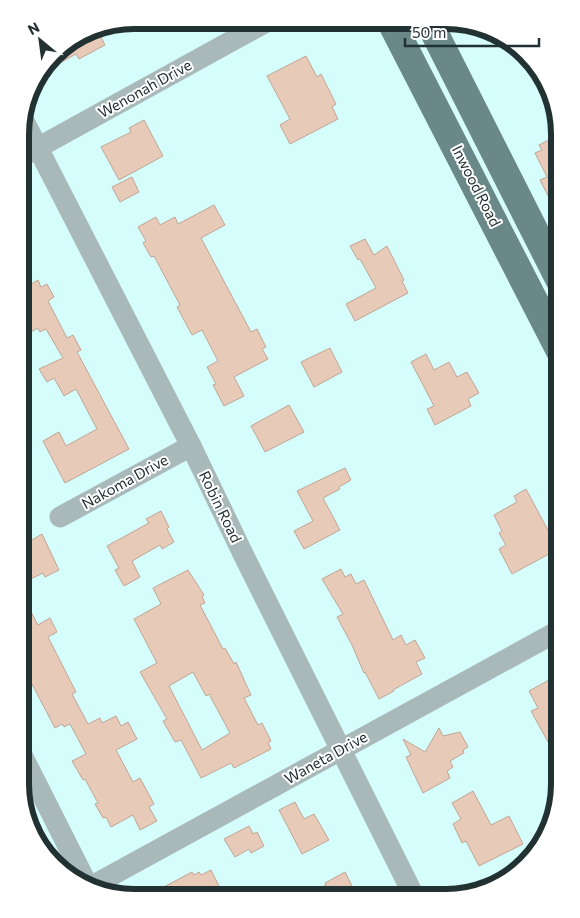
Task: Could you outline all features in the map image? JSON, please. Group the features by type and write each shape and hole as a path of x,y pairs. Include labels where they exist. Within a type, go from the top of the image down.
{"main road":[{"name":"Inwood Road","path":"395,29 551,333"},
{"path":"433,29 551,258"}],"street":[{"name":"Wenonah Drive","path":"29,152 253,29"},
{"name":"Robin Road","path":"29,152 191,446 410,889"},
{"path":"524,280 551,272"},
{"name":"Nakoma Drive","path":"60,517 191,446"},
{"name":"Waneta Drive","path":"98,883 551,635"},
{"path":"29,788 82,875"}],"building":[{"path":"100,34 105,45 79,59 76,54 65,60 65,54 75,46"},
{"path":"306,56 317,77 321,74 336,104 332,107 338,119 290,144 280,125 290,119 267,76"},
{"path":"144,120 163,156 119,180 101,147 131,132 129,128"},
{"path":"551,139 551,201 540,180 547,177 535,153 542,150 539,145"},
{"path":"132,177 139,192 120,202 112,187"},
{"path":"214,205 225,225 201,238 251,332 257,329 266,347 262,349 268,359 234,377 244,396 224,406 213,385 216,384 207,367 218,361 202,330 192,335 177,307 180,305 154,256 151,257 143,243 146,241 138,227 156,217 160,225 175,217 178,224"},
{"path":"365,239 374,255 387,246 404,280 402,281 408,293 355,321 346,304 376,288 360,259 358,260 350,246"},
{"path":"38,280 41,287 47,284 54,297 48,301 67,338 73,335 81,350 77,352 129,449 65,483 43,441 59,432 66,446 97,429 76,389 64,396 54,378 47,382 39,369 63,358 46,329 40,332 38,328 29,333 29,285"},
{"path":"330,348 342,372 314,387 301,362"},
{"path":"426,354 434,370 449,362 457,377 467,372 479,393 468,399 471,406 435,425 427,409 434,406 411,362"},
{"path":"289,405 304,432 265,452 251,426"},
{"path":"345,468 351,480 339,487 340,489 323,498 340,530 304,549 294,531 313,521 297,491"},
{"path":"526,489 551,536 551,550 548,551 549,554 512,574 499,549 506,545 499,533 502,531 494,515 517,502 514,496"},
{"path":"161,511 174,542 162,549 160,545 132,561 140,577 124,586 115,570 119,568 107,546 149,523 146,519"},
{"path":"42,534 59,570 45,577 43,573 29,580 29,542"},
{"path":"341,569 345,577 351,574 356,584 364,580 393,640 401,635 406,645 415,640 425,658 416,662 422,674 379,699 337,617 343,614 322,579"},
{"path":"188,570 204,595 202,596 205,603 200,605 223,649 225,648 234,664 236,662 251,695 244,698 258,725 262,723 271,741 268,743 271,749 234,768 231,763 201,778 181,740 175,742 163,721 167,719 140,672 157,663 134,619 161,604 153,588","holes":["193,672 206,696 209,694 230,733 202,750 169,686"]},
{"path":"29,608 38,625 50,618 57,632 48,637 76,692 72,694 88,724 100,718 102,723 116,716 121,726 128,722 137,739 116,750 133,782 140,778 154,804 149,807 157,821 140,830 133,815 111,827 106,817 103,818 95,804 98,803 85,779 83,780 72,761 86,754 70,724 64,727 62,724 55,728 29,678"},
{"path":"551,679 551,740 548,742 531,711 538,708 529,691"},
{"path":"439,728 443,736 460,732 468,747 463,750 464,753 450,761 453,767 447,771 450,778 423,793 406,757 411,755 403,739 425,752"},
{"path":"473,791 491,825 509,816 523,844 479,866 466,841 462,843 453,824 461,819 452,803"},
{"path":"295,802 304,819 314,814 329,840 302,854 279,810"},
{"path":"249,826 253,834 257,832 264,846 251,853 249,849 235,857 224,839"},
{"path":"211,870 219,886 213,889 160,889 192,872 194,875 199,872 201,875"},
{"path":"345,872 354,889 318,889 326,885 325,883"}]}
